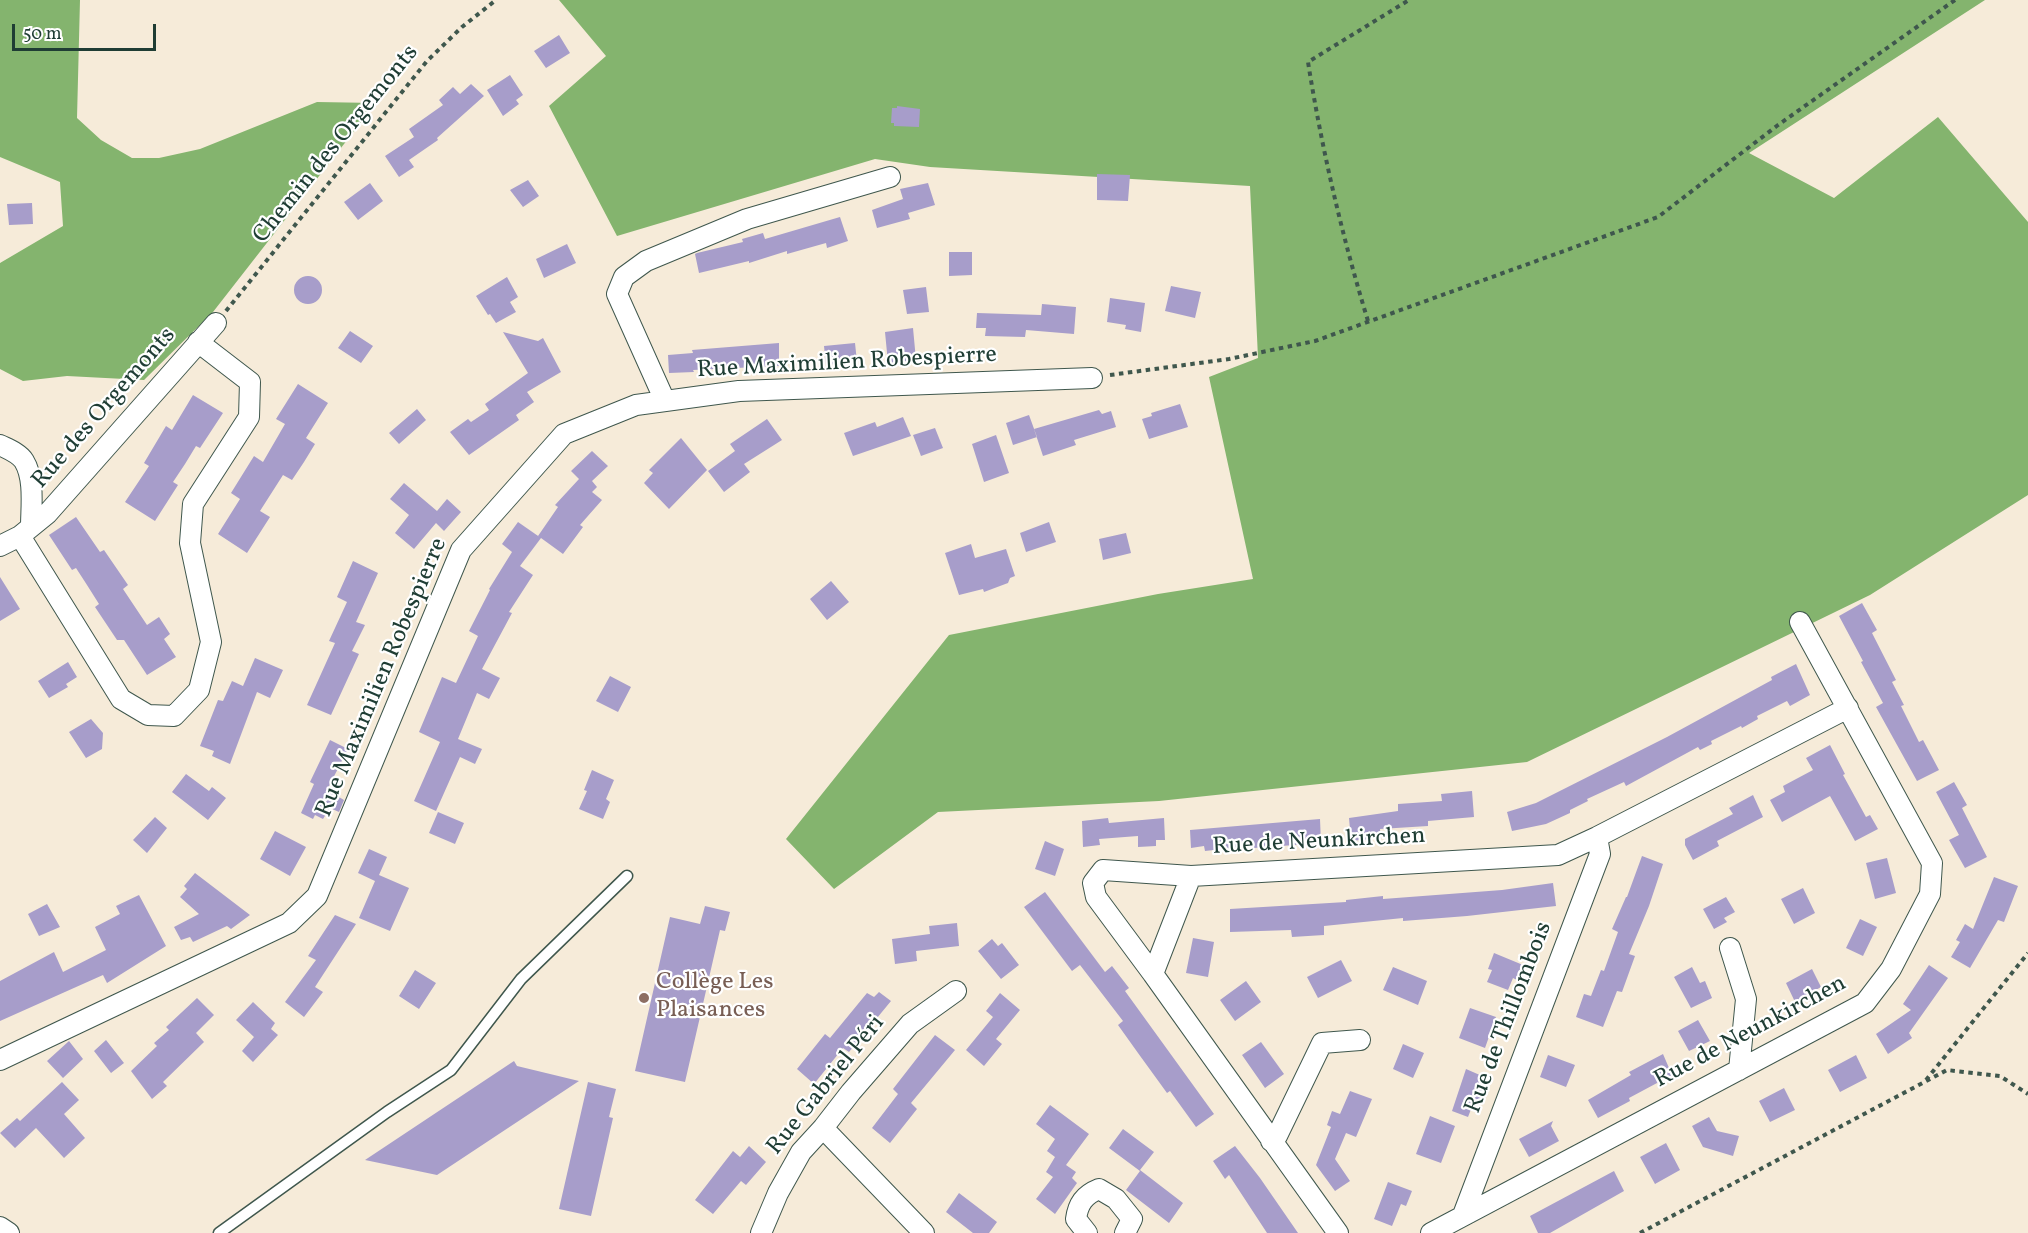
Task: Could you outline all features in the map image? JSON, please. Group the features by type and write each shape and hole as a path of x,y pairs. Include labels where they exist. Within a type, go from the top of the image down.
{"street":[{"path":"664,401 617,294 624,278 646,261 747,219 890,177"},
{"name":"Rue des Orgemonts","path":"0,546 26,532 47,514 216,323"},
{"path":"26,532 121,699 148,715 174,716 199,690 211,642 190,543 193,504 249,417 250,381 198,342"},
{"name":"Rue Maximilien Robespierre","path":"0,1060 289,923 318,896 461,550 564,434 636,405 739,391 1092,378"},
{"name":"Rue des Orgemonts","path":"0,445 15,452 23,460 30,478 26,532"},
{"name":"Rue de Neunkirchen","path":"1431,1233 1865,1003 1891,969 1930,894 1932,863 1800,622"},
{"name":"Rue de Neunkirchen","path":"1338,1233 1096,897 1093,883 1096,876 1103,870 1191,876 1558,855 1848,708"},
{"name":"Rue de Thillombois","path":"1463,1215 1599,855 1597,837"},
{"name":"Rue de Neunkirchen","path":"1153,974 1191,876"},
{"path":"1730,948 1746,999 1739,1070"},
{"name":"Rue Gabriel Péri","path":"761,1233 778,1192 801,1152 824,1128 851,1092 910,1024 957,990"},
{"path":"1271,1141 1277,1136 1322,1043 1360,1040"},
{"path":"824,1128 924,1233"},
{"path":"1087,1233 1076,1219 1078,1205 1089,1193 1099,1189 1116,1199 1132,1219 1125,1233"}],"lane":[{"path":"219,1233 387,1112 451,1071 521,979 627,876"}],"path":[{"name":"Chemin des Orgemonts","path":"216,323 427,61 462,27 496,0"},
{"path":"1368,321 1347,250 1316,110 1308,62 1409,0"},
{"path":"1092,378 1229,359 1315,341 1658,217 1778,125 1955,0"},
{"path":"1924,1083 2028,953"},
{"path":"1640,1233 1947,1070 2000,1076 2028,1094"}],"green space":[{"path":"0,0 80,0 77,118 101,140 132,158 159,158 200,149 317,102 376,103 213,312 144,380 67,376 23,381 0,369 0,263 63,226 60,182 0,157"},
{"path":"559,0 1985,0 1749,153 1834,198 1938,117 2028,222 2028,495 1870,595 1527,762 1159,801 938,812 834,889 786,839 949,635 1158,594 1253,579 1209,377 1258,358 1250,186 930,167 875,159 617,236 549,106 606,56"}],"building":[{"path":"559,35 570,53 546,68 534,51"},
{"path":"510,75 523,95 516,100 519,104 503,116 487,90"},
{"path":"471,84 484,96 437,138 438,140 409,160 414,167 399,177 385,156 414,137 409,129 443,105 439,100 453,87 460,94"},
{"path":"897,106 920,109 919,127 894,126 894,123 891,123 892,108 897,108"},
{"path":"1097,174 1130,175 1128,201 1097,200"},
{"path":"528,180 539,196 523,207 510,190"},
{"path":"370,183 383,201 358,220 344,202"},
{"path":"928,183 935,205 908,213 910,219 877,228 872,210 903,199 900,189"},
{"path":"32,203 33,224 9,225 7,204"},
{"path":"840,217 848,241 827,248 826,243 787,254 787,251 749,263 749,261 699,273 695,254 697,253 743,242 742,239 763,233 765,239"},
{"path":"567,244 576,263 544,278 536,259"},
{"path":"949,252 972,252 972,275 949,276"},
{"path":"308,276 318,280 322,290 318,300 308,304 298,300 294,290 298,280"},
{"path":"507,277 518,297 510,302 516,312 496,323 476,296"},
{"path":"1171,286 1201,292 1195,318 1165,311"},
{"path":"926,287 929,312 907,314 903,290"},
{"path":"1110,298 1145,303 1141,332 1125,329 1126,325 1107,322"},
{"path":"1042,304 1076,307 1074,334 1026,330 1025,337 985,336 986,328 976,328 977,313 1041,315"},
{"path":"913,328 916,360 888,363 885,332"},
{"path":"350,331 373,346 361,363 338,348"},
{"path":"503,332 538,341 543,338 561,372 527,392 534,402 516,415 519,420 469,455 450,432 468,419 471,422 489,410 485,404 528,373"},
{"path":"779,343 779,366 669,373 668,355 693,353 692,350"},
{"path":"855,343 857,362 826,365 824,346"},
{"path":"298,384 328,403 306,438 315,444 304,462 292,480 283,475 260,511 270,517 247,553 218,534 240,499 231,493 254,456 263,462 285,424 276,419"},
{"path":"193,395 223,413 200,448 196,446 173,482 178,485 155,521 125,502 149,466 144,463 166,426 172,430"},
{"path":"1180,404 1188,427 1149,439 1142,419 1152,416 1151,413"},
{"path":"417,409 426,420 399,444 389,433"},
{"path":"1099,410 1102,414 1111,411 1116,427 1074,440 1076,445 1043,456 1034,429"},
{"path":"1029,415 1037,437 1013,445 1006,423"},
{"path":"903,417 911,436 853,456 844,433 875,422 877,427"},
{"path":"767,419 782,440 744,464 750,472 724,492 708,471 735,451 730,444"},
{"path":"935,428 943,448 921,456 913,435"},
{"path":"996,435 1009,473 984,482 972,444"},
{"path":"681,438 707,470 669,509 644,483 653,473 649,470"},
{"path":"592,451 608,466 592,481 597,487 592,492 602,500 580,525 583,527 563,554 541,538 520,566 533,575 509,612 512,613 482,669 500,678 489,699 477,693 458,739 482,749 475,764 460,757 436,811 414,801 440,742 419,732 442,677 456,683 478,636 469,631 489,589 512,552 502,544 518,522 538,536 558,507 555,505 579,479 571,471"},
{"path":"404,483 437,511 447,499 461,512 444,531 436,523 414,549 395,533 409,515 390,499"},
{"path":"76,517 100,552 104,550 128,585 123,589 147,625 159,617 170,634 164,639 176,657 147,675 124,640 117,640 95,607 99,604 76,568 72,570 49,535"},
{"path":"1049,522 1056,542 1026,552 1020,533"},
{"path":"1126,533 1131,553 1103,560 1099,539"},
{"path":"971,544 975,558 1006,549 1015,576 1010,578 1008,583 984,592 983,589 959,595 945,553"},
{"path":"353,561 378,573 356,622 365,625 352,651 359,654 331,715 307,705 335,643 329,641 347,602 337,597"},
{"path":"0,577 20,609 0,621"},
{"path":"831,581 849,602 827,620 810,599"},
{"path":"1862,603 1877,630 1872,633 1896,680 1892,682 1904,705 1901,706 1919,742 1923,740 1939,770 1917,781 1876,707 1883,703 1839,616"},
{"path":"255,658 283,670 270,698 257,692 230,764 212,756 214,751 200,746 218,700 223,701 232,681 243,686"},
{"path":"68,662 77,677 66,684 68,687 49,698 38,681"},
{"path":"1796,664 1810,695 1790,706 1787,701 1757,716 1758,719 1742,728 1741,726 1711,741 1712,744 1700,750 1698,747 1626,786 1624,782 1587,799 1588,801 1570,810 1570,813 1546,824 1512,831 1507,812 1536,803 1667,737 1772,680 1771,677"},
{"path":"610,676 631,687 618,712 596,701"},
{"path":"91,719 103,733 102,749 86,758 69,732"},
{"path":"330,740 348,749 327,790 344,800 339,812 330,808 323,819 315,815 313,819 301,813 314,784 310,782"},
{"path":"1830,745 1866,817 1870,815 1878,829 1855,841 1830,796 1782,822 1770,800 1785,792 1783,786 1813,770 1806,758"},
{"path":"592,770 614,780 606,799 610,802 603,819 579,809 587,791 584,790"},
{"path":"186,774 209,791 212,787 226,798 208,820 172,792"},
{"path":"1954,782 1967,805 1962,808 1987,857 1965,868 1949,840 1959,835 1936,792"},
{"path":"1472,791 1474,817 1428,821 1428,826 1380,829 1381,838 1351,841 1349,818 1398,811 1398,804 1442,801 1441,794"},
{"path":"1753,795 1763,817 1717,841 1719,846 1693,860 1685,845 1685,839 1733,814 1729,808"},
{"path":"438,812 464,823 455,844 429,833"},
{"path":"155,817 167,828 147,853 133,840"},
{"path":"1108,818 1109,823 1164,818 1165,840 1156,840 1156,846 1138,847 1138,836 1099,839 1100,845 1083,847 1082,821"},
{"path":"1320,819 1321,843 1205,851 1204,846 1191,848 1190,830"},
{"path":"275,831 306,847 290,876 260,859"},
{"path":"1045,841 1064,849 1055,876 1035,869"},
{"path":"369,849 387,857 379,875 409,888 390,931 359,918 375,881 358,873"},
{"path":"1642,856 1663,864 1629,954 1635,956 1622,992 1617,991 1603,1027 1576,1017 1584,994 1591,996 1601,970 1604,971 1618,932 1612,929"},
{"path":"1887,858 1896,893 1875,899 1866,863"},
{"path":"195,873 250,915 231,929 227,926 193,942 190,937 181,940 174,927 199,914 180,897 187,889 184,886"},
{"path":"1994,877 2018,886 2004,922 1998,920 1970,968 1951,957 1960,942 1956,940 1965,924 1973,929"},
{"path":"1553,883 1556,906 1467,916 1403,921 1403,918 1324,926 1324,935 1292,937 1291,930 1230,932 1230,909 1346,902 1346,900 1383,896 1383,899 1502,890"},
{"path":"1803,888 1815,913 1794,924 1781,899"},
{"path":"1045,892 1105,972 1112,966 1129,988 1125,991 1214,1114 1196,1127 1170,1091 1167,1093 1138,1053 1118,1025 1123,1021 1080,965 1072,971 1024,907"},
{"path":"139,895 166,946 107,983 103,975 0,1021 0,981 54,952 63,972 106,950 95,927 120,914 116,906"},
{"path":"1726,897 1735,912 1724,918 1727,922 1714,929 1703,909"},
{"path":"47,904 60,927 39,936 28,914"},
{"path":"705,906 730,912 725,931 720,930 685,1082 635,1071 670,917 700,924"},
{"path":"335,915 356,924 315,987 323,992 304,1017 285,1002 316,960 308,956"},
{"path":"1860,919 1877,927 1863,956 1846,948"},
{"path":"957,923 959,946 916,951 917,961 895,964 892,939 930,934 929,926"},
{"path":"1193,938 1214,942 1208,977 1186,973"},
{"path":"992,939 998,946 1002,943 1019,965 1001,979 978,951"},
{"path":"1494,953 1523,965 1517,980 1513,978 1508,990 1487,982 1492,970 1488,969"},
{"path":"1341,960 1352,981 1318,998 1307,977"},
{"path":"1929,965 1948,978 1909,1033 1912,1038 1888,1054 1876,1034 1911,1010 1903,1004"},
{"path":"1393,967 1427,981 1418,1005 1383,990"},
{"path":"1692,967 1700,983 1705,981 1712,998 1691,1008 1674,977"},
{"path":"1812,969 1821,987 1795,1002 1786,983"},
{"path":"415,970 436,983 419,1009 399,996"},
{"path":"1246,981 1261,1002 1235,1021 1220,1000"},
{"path":"879,992 891,1001 849,1052 843,1048 814,1084 797,1069 825,1034 830,1038 867,993 874,997"},
{"path":"1000,993 1020,1010 996,1039 1002,1044 984,1066 966,1050 993,1017 986,1011"},
{"path":"197,998 214,1015 196,1033 204,1042 163,1082 167,1086 152,1099 131,1071 157,1046 154,1043 169,1030 166,1027"},
{"path":"253,1002 275,1023 271,1029 278,1035 253,1062 242,1051 254,1037 236,1020"},
{"path":"1470,1008 1496,1017 1485,1048 1459,1038"},
{"path":"1698,1020 1710,1041 1689,1051 1678,1031"},
{"path":"935,1035 955,1050 911,1103 917,1109 890,1143 872,1128 898,1094 893,1089"},
{"path":"106,1040 124,1063 111,1073 94,1051"},
{"path":"69,1041 83,1059 63,1078 47,1061"},
{"path":"1261,1042 1284,1074 1265,1088 1242,1055"},
{"path":"1403,1044 1424,1053 1413,1078 1393,1069"},
{"path":"1663,1054 1672,1075 1598,1118 1588,1100 1631,1075 1629,1072"},
{"path":"1548,1055 1575,1065 1566,1087 1540,1077"},
{"path":"1856,1055 1867,1078 1840,1092 1828,1070"},
{"path":"514,1061 517,1066 579,1081 437,1175 365,1160"},
{"path":"1466,1069 1489,1079 1480,1101 1475,1099 1468,1117 1452,1111"},
{"path":"62,1082 79,1100 64,1114 85,1138 64,1158 36,1128 15,1148 0,1133 17,1118 20,1121"},
{"path":"588,1082 616,1089 609,1117 613,1118 591,1216 559,1209"},
{"path":"1784,1088 1795,1110 1770,1122 1759,1101"},
{"path":"1350,1091 1372,1099 1356,1137 1346,1133 1335,1159 1350,1181 1335,1191 1316,1165 1331,1127 1327,1125 1332,1111 1340,1114"},
{"path":"1050,1105 1089,1134 1066,1165 1076,1172 1072,1178 1077,1183 1055,1214 1036,1199 1053,1177 1046,1172 1055,1157 1047,1151 1055,1139 1036,1124"},
{"path":"1430,1116 1455,1126 1441,1163 1416,1154"},
{"path":"1709,1117 1717,1131 1739,1136 1733,1156 1703,1147 1692,1126"},
{"path":"1553,1121 1551,1126 1559,1141 1529,1157 1519,1139"},
{"path":"1123,1129 1154,1152 1140,1170 1183,1203 1169,1223 1126,1190 1140,1171 1109,1148"},
{"path":"1666,1143 1680,1170 1655,1184 1640,1157"},
{"path":"749,1146 766,1162 746,1185 741,1181 713,1214 695,1200 733,1151 740,1157"},
{"path":"1235,1146 1298,1233 1267,1233 1229,1175 1225,1179 1213,1161"},
{"path":"1614,1171 1624,1191 1550,1233 1538,1233 1530,1216"},
{"path":"1388,1182 1412,1191 1406,1206 1401,1204 1392,1226 1374,1219"},
{"path":"959,1193 997,1222 989,1233 973,1233 946,1212"}],"place":[{"name":"Collège Les Plaisances","path":"644,998"}]}
